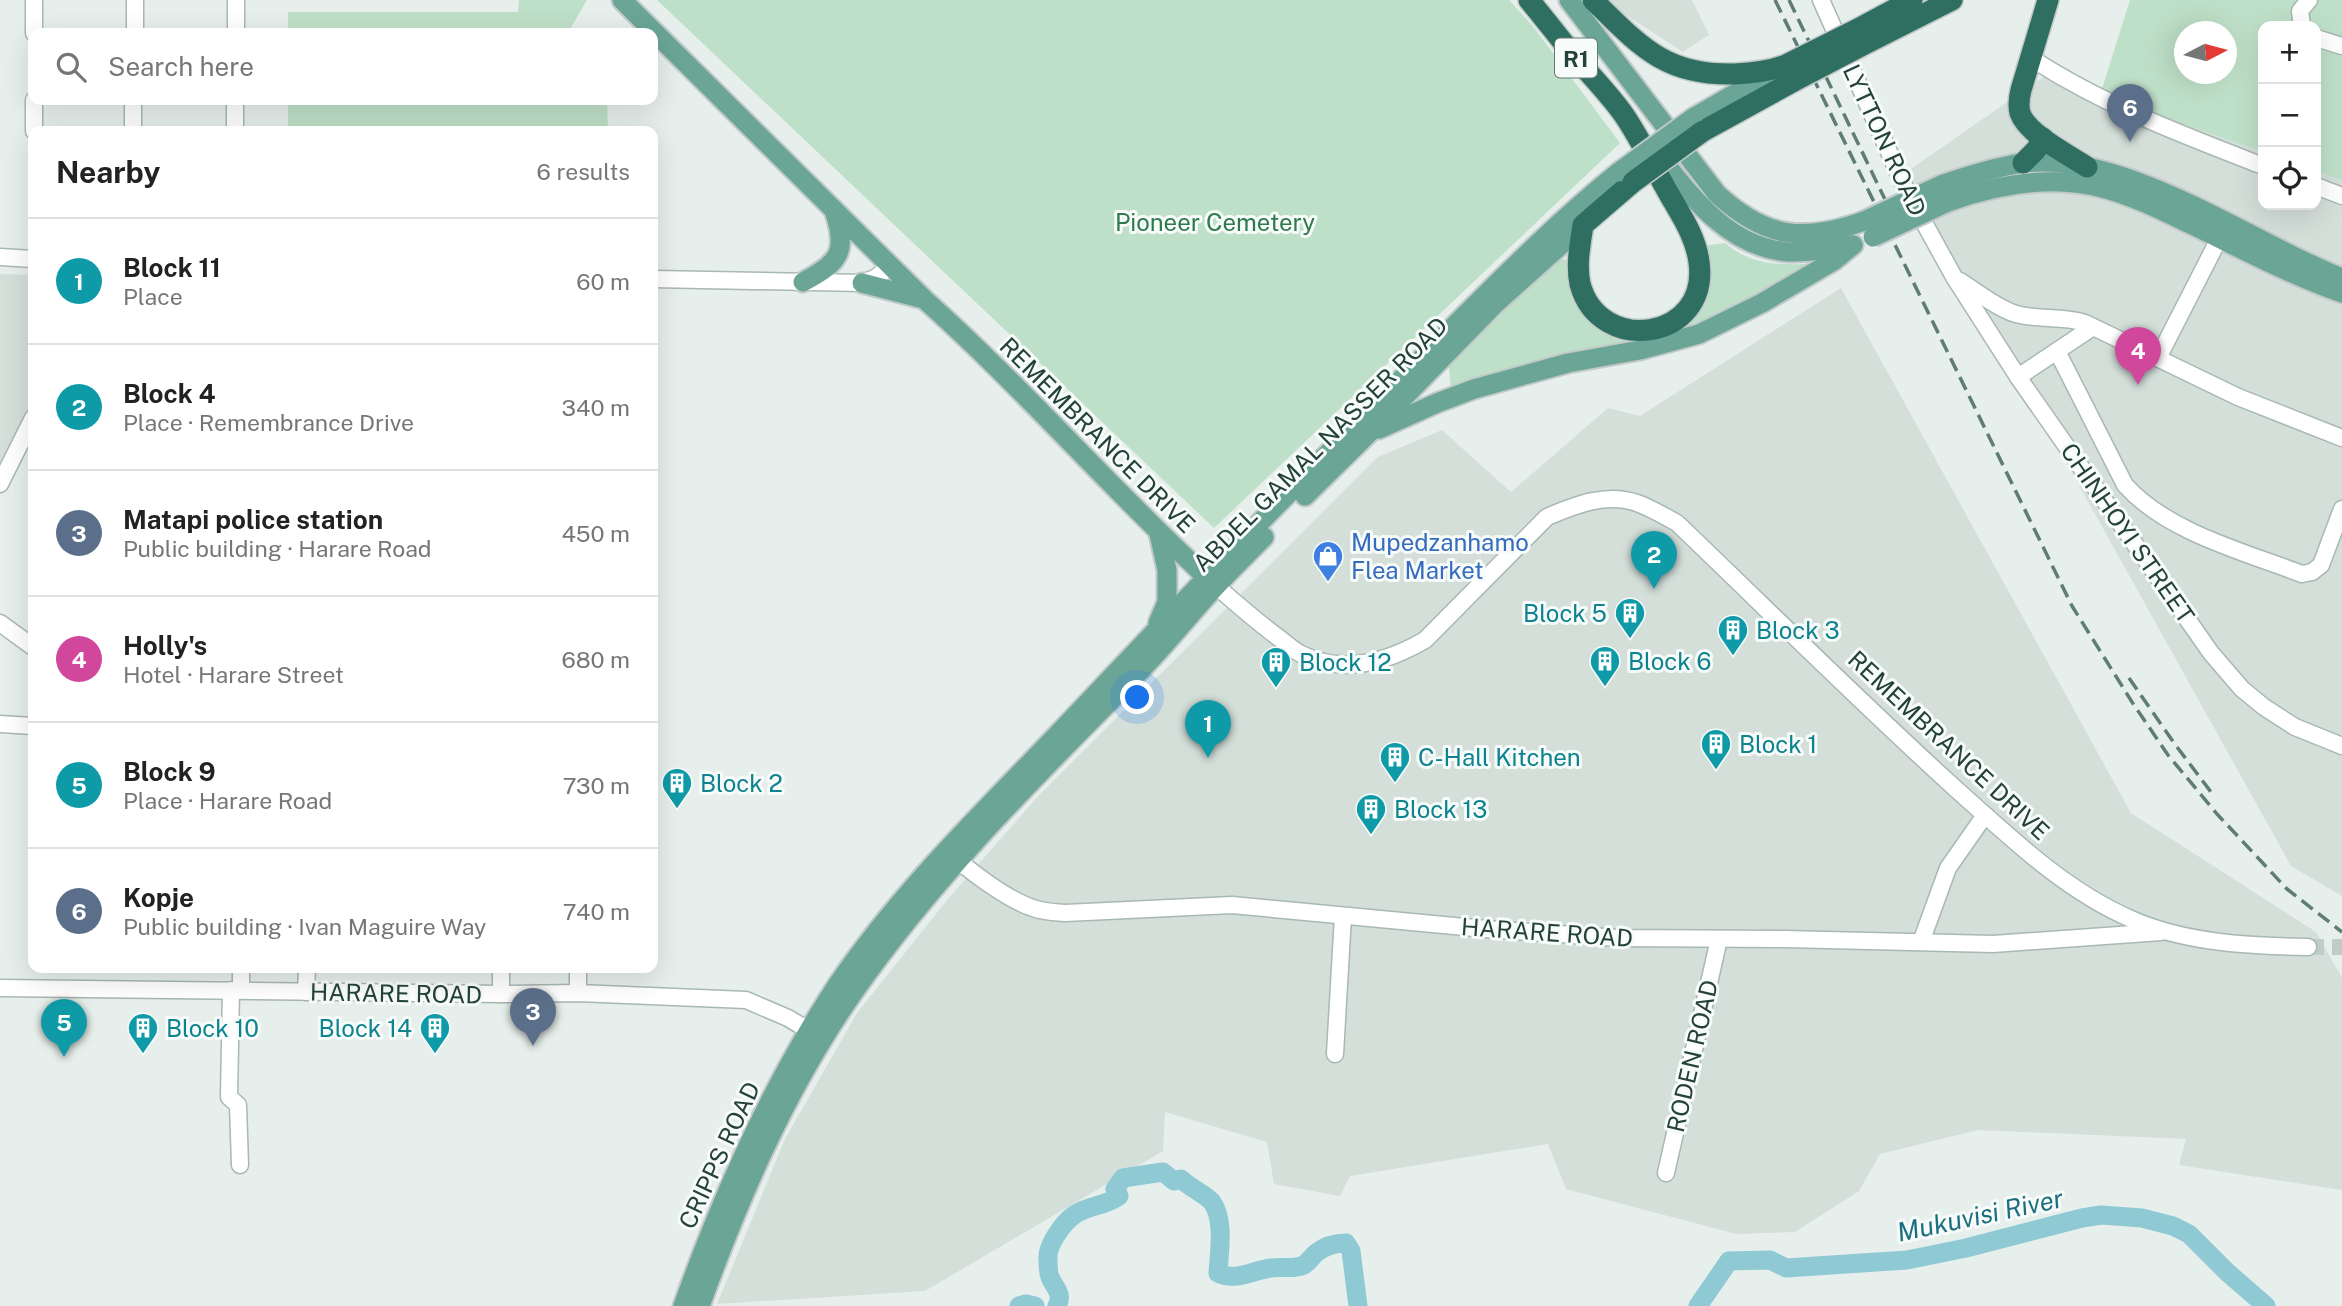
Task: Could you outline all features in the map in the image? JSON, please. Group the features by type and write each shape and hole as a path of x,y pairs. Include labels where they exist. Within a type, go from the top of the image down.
{"highway":[{"name":"R1","path":"1529,0 1624,115"},
{"path":"1593,0 1646,50 1676,67 1703,74 1787,71"},
{"path":"1876,20 1890,0"},
{"name":"ABDEL GAMAL NASSER ROAD","path":"1859,38 1876,20 1912,0"},
{"name":"ABDEL GAMAL NASSER ROAD","path":"1583,225 1626,177 1698,125 1787,71 1952,0"},
{"path":"2048,0 2018,102 2025,122 2043,138 2087,167"},
{"path":"1583,225 1578,269 1586,300 1597,312 1612,324 1646,332 1657,330 1683,315 1698,291 1700,282 1696,246 1687,225 1624,115"},
{"path":"2024,163 2043,138"}],"main road":[{"name":"REMEMBRANCE DRIVE","path":"622,0 651,28"},
{"name":"R1","path":"1569,0 1717,194 1740,214 1754,223 1791,233 1814,234 1868,229"},
{"name":"REMEMBRANCE DRIVE","path":"658,35 925,300 965,335 1159,534 1211,582"},
{"name":"R1","path":"1624,115 1686,189 1719,223 1734,235 1765,249 1790,252 1853,245 1868,229 1944,193 1977,173 2024,163 2065,163 2137,181 2305,278 2342,293"},
{"name":"ABDEL GAMAL NASSER ROAD","path":"952,855 1141,670 1211,582 1486,294 1589,196 1626,177"},
{"name":"R1","path":"1944,193 2056,182 2106,188 2342,278"},
{"path":"803,282 826,270 838,253 840,229 832,206"},
{"name":"ABDEL GAMAL NASSER ROAD","path":"817,1035 838,985 866,947 1155,631 1368,434 1494,305 1583,225"},
{"path":"1368,434 1437,402 1474,389 1568,363 1640,350 1699,334 1762,303 1835,260 1853,245"},
{"path":"852,283 925,300"},
{"path":"1155,631 1167,602 1167,570 1159,534"},
{"name":"CRIPPS ROAD","path":"692,1305 705,1244 746,1149 784,1073 817,1035"}],"street":[{"path":"34,0 34,28"},
{"path":"135,0 135,28"},
{"path":"236,0 236,28"},
{"name":"LYTTON ROAD","path":"1821,0 1906,190 1954,277"},
{"path":"2301,21 2300,11 2309,0"},
{"path":"2321,40 2342,46"},
{"path":"2031,58 2058,76 2152,122 2258,164"},
{"path":"34,105 34,126"},
{"path":"133,105 133,126"},
{"path":"235,105 235,126"},
{"path":"2321,188 2342,196"},
{"path":"2158,358 2223,231"},
{"path":"0,257 28,258"},
{"path":"658,279 852,283 875,278 886,261"},
{"path":"1954,277 2014,314 2075,319 2238,397 2342,438"},
{"name":"CHINHOYI STREET","path":"1954,277 2018,377 2211,653 2242,689 2295,727 2342,746"},
{"path":"2018,377 2093,327"},
{"path":"2057,351 2125,485 2154,512 2208,538 2302,574 2312,572 2320,565 2342,509"},
{"path":"0,484 28,428"},
{"name":"REMEMBRANCE DRIVE","path":"1211,582 1254,620 1300,654 1330,663 1372,663 1402,653 1425,640 1547,517 1600,499 1635,502 1676,523 1910,747 2032,857 2091,900 2132,920 2167,932 2242,945 2308,947"},
{"path":"0,623 28,643"},
{"path":"0,724 28,726"},
{"path":"1921,942 1948,868 1986,815"},
{"name":"HARARE ROAD","path":"952,855 1009,897 1025,905 1065,913 1232,905 1598,937 1993,944 2167,932"},
{"path":"1335,1054 1343,916"},
{"name":"RODEN ROAD","path":"1666,1173 1718,939"},
{"path":"240,1165 238,1105 229,1097 236,990 241,973"},
{"path":"306,992 307,973"},
{"path":"501,973 501,994"},
{"path":"578,973 578,993"},
{"name":"HARARE ROAD","path":"0,988 578,993 746,1000 765,1007 817,1035"}],"shaded area":[{"path":"1603,0 1692,0 1709,35 1683,52"},
{"path":"2049,73 2100,95 2258,150 2258,210 2321,210 2321,173 2342,180 2342,896 2291,866 1905,173"},
{"path":"0,274 28,275 28,417 0,474"},
{"path":"1841,288 2131,813 2316,932 2342,978 2342,1190 2179,1165 2186,1139 1978,1130 1880,1154 1859,1191 1795,1232 1736,1234 1566,1189 1548,1144 1350,1176 1340,1196 1274,1184 1267,1142 1165,1112 1163,1151 925,1291 717,1304 785,1139 857,1013 947,900 1040,794 1378,457 1442,430 1511,492 1608,408 1640,416"}],"green space":[{"path":"519,0 587,0 571,28 288,28 288,12 518,12"},
{"name":"Pioneer Cemetery","path":"657,0 1509,0 1532,25 1620,143 1214,528"},
{"path":"2130,0 2342,0 2342,180 2321,173 2321,21 2258,21 2258,150 2100,95"},
{"path":"288,105 607,105 608,126 288,126"},
{"path":"1725,243 1759,261 1784,264 1823,263 1694,329 1451,390 1449,367 1472,340 1558,260 1571,259 1572,299 1587,317 1683,322 1703,246"}],"waterway":[{"name":"Mukuvisi River","path":"1057,1306 1059,1294 1049,1275 1048,1254 1060,1229 1079,1212 1119,1196 1115,1189 1123,1178 1163,1172 1174,1181 1181,1179 1209,1199 1216,1209 1220,1237 1218,1273 1238,1276 1271,1268 1292,1268 1304,1265 1323,1248 1346,1243 1351,1251 1358,1306"},
{"name":"Mukuvisi River","path":"1698,1306 1729,1261 1770,1260 1786,1268 1907,1260 2101,1215 2142,1218 2173,1226 2189,1234 2266,1306"},
{"name":"Mukuvisi River","path":"1019,1306 1035,1306"}],"tunnel":[{"path":"2308,947 2342,947"}],"railway":[{"path":"1775,0 2072,606 2168,755 2217,814 2287,889 2342,932"},
{"path":"1789,0 1892,214"},
{"path":"2129,678 2211,792"}],"place":[{"name":"Kopje","path":"2130,142"},
{"name":"Holly's","path":"2138,385"},
{"name":"Mupedzanhamo Flea Market","path":"1328,583"},
{"name":"Block 4","path":"1654,589"},
{"name":"Block 5","path":"1630,640"},
{"name":"Block 3","path":"1733,657"},
{"name":"Block 6","path":"1605,688"},
{"name":"Block 12","path":"1276,689"},
{"name":"Block 11","path":"1208,758"},
{"name":"Block 1","path":"1716,771"},
{"name":"C-Hall Kitchen","path":"1395,784"},
{"name":"Block 2","path":"677,810"},
{"name":"Block 13","path":"1371,836"},
{"name":"Matapi police station","path":"533,1046"},
{"name":"Block 10","path":"143,1055"},
{"name":"Block 14","path":"435,1055"},
{"name":"Block 9","path":"64,1057"}]}
